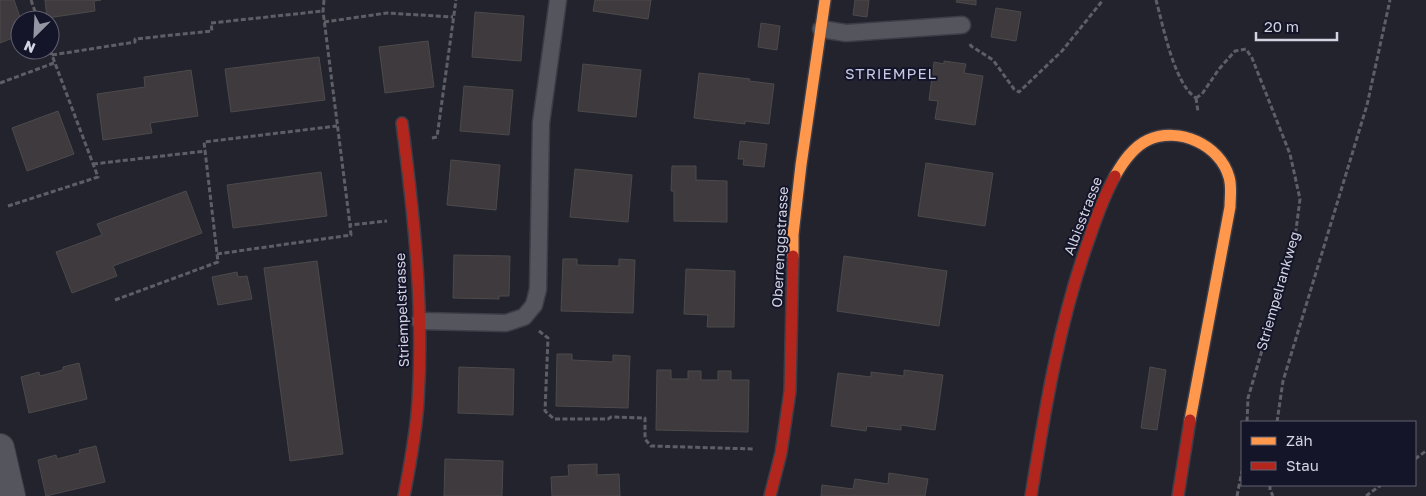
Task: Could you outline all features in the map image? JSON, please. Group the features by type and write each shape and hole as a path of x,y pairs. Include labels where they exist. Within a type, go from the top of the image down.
{"street":[{"name":"Oberrenggstrasse","path":"770,496 781,453 790,391 793,235 801,165 825,0"},
{"name":"Striempelstrasse","path":"402,123 414,227 420,321 418,398 409,477 404,496"},
{"name":"Albisstrasse","path":"1031,496 1048,395 1070,299 1090,236 1111,181 1125,158 1142,143 1158,137 1175,135 1192,138 1208,146 1223,161 1232,183 1230,207 1196,381 1178,496"},
{"path":"0,448 11,496"}],"lane":[{"path":"420,321 506,323 524,317 534,305 538,289 541,123 558,0"},
{"path":"821,30 846,33 962,25"}],"path":[{"path":"217,254 351,234 324,22 324,0"},
{"path":"404,141 437,137 456,0"},
{"path":"962,25 971,46 993,60 1014,89 1019,92 1062,51 1104,0"},
{"name":"Striempelrankweg","path":"1156,0 1174,65 1184,86 1196,98 1202,94 1235,50 1246,49 1252,58 1290,154 1300,199 1295,238 1248,398 1247,421"},
{"path":"1277,421 1283,381 1367,105 1390,0"},
{"path":"60,53 135,42 135,39 212,31 211,24 323,11"},
{"path":"324,22 387,13 454,17"},
{"path":"8,206 98,177 53,60"},
{"path":"0,83 54,63"},
{"path":"115,300 218,262 204,142 338,126"},
{"path":"93,164 206,151"},
{"path":"350,225 395,221"},
{"path":"547,346 546,411 554,419 645,418 645,439 651,446 750,449"},
{"path":"1237,496 1241,476"},
{"path":"1366,496 1380,486"}],"building":[{"path":"0,0 14,0 18,10 10,10 10,39 0,43"},
{"path":"45,0 101,0 94,1 95,11 60,16 60,10 46,10"},
{"path":"595,0 651,0 648,19 593,11"},
{"path":"855,0 869,0 867,17 853,15"},
{"path":"957,0 976,0 976,5 956,2"},
{"path":"996,8 1021,12 1016,41 991,37"},
{"path":"475,12 524,16 521,61 472,57"},
{"path":"761,23 780,26 777,50 758,47"},
{"path":"428,41 434,87 385,93 379,47"},
{"path":"319,57 325,100 231,112 225,69"},
{"path":"944,61 966,64 964,73 983,76 975,125 935,119 938,101 929,100 934,62 944,64"},
{"path":"583,64 641,70 636,117 578,111"},
{"path":"191,70 198,116 150,123 152,133 103,140 97,94 145,87 144,77"},
{"path":"699,73 774,84 769,124 745,121 745,124 694,118"},
{"path":"464,86 513,90 509,135 460,131"},
{"path":"58,111 74,154 27,171 12,128"},
{"path":"740,141 767,144 764,167 743,165 744,159 738,159"},
{"path":"451,160 500,165 496,210 447,205"},
{"path":"926,163 993,173 985,226 918,216"},
{"path":"672,166 696,166 696,180 727,181 727,222 674,221 674,191 671,191"},
{"path":"575,169 632,175 628,222 570,217"},
{"path":"321,172 327,216 233,228 227,185"},
{"path":"186,191 202,233 113,266 117,276 72,293 56,252 102,235 97,224"},
{"path":"454,255 510,256 509,296 499,296 499,299 453,298"},
{"path":"844,256 947,271 939,326 837,311"},
{"path":"563,259 577,259 577,265 619,266 619,259 635,260 633,313 561,311"},
{"path":"317,261 343,454 290,461 264,268"},
{"path":"686,269 735,271 734,327 707,327 708,315 684,314"},
{"path":"237,272 238,277 247,276 252,299 218,305 212,277"},
{"path":"557,354 572,354 572,360 613,362 613,355 630,356 628,408 556,406"},
{"path":"79,363 87,399 29,413 21,377 39,372 40,376 63,370 63,367"},
{"path":"459,367 514,369 513,415 458,413"},
{"path":"1150,367 1166,370 1157,430 1141,428"},
{"path":"657,370 671,370 671,379 688,379 688,371 701,371 701,380 718,380 718,371 731,371 731,380 749,380 748,432 656,430"},
{"path":"904,370 943,375 935,430 901,425 901,430 867,426 866,431 831,426 838,373 871,377 871,372 904,376"},
{"path":"96,446 105,482 46,496 38,460 56,455 57,459 80,453 79,450"},
{"path":"445,459 503,461 502,496 444,496"},
{"path":"597,464 597,475 619,474 620,496 552,496 551,477 569,476 568,465"},
{"path":"889,473 928,479 925,496 821,496 822,485 853,489 855,479 888,484"}],"traffic: slow":[{"path":"793,256 793,235 801,165 825,0"},
{"path":"1115,176 1129,155 1143,143 1160,136 1172,135 1197,141 1208,148 1217,156 1229,177 1231,188 1230,207 1190,420"}],"traffic: jam":[{"path":"402,123 417,262 420,332 417,414 404,496"},
{"path":"1031,496 1054,366 1069,302 1094,223 1115,176"},
{"path":"770,496 781,453 790,391 793,256"},
{"path":"1178,496 1190,420"}],"district":[{"name":"STRIEMPEL","path":"891,74"}]}
